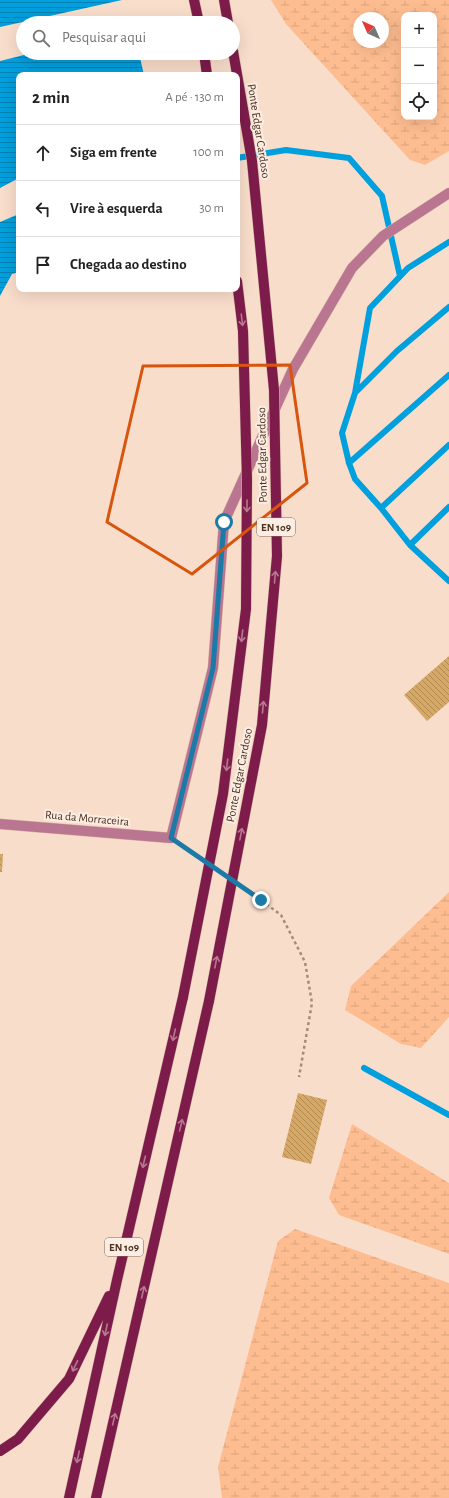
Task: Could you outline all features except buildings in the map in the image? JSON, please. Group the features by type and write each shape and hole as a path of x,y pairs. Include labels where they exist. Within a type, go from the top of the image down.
{"main road":[{"path":"194,0 197,16"},
{"path":"224,0 227,16"},
{"path":"205,60 207,72"},
{"name":"Ponte Edgar Cardoso","path":"235,60 237,72"},
{"name":"Ponte Edgar Cardoso","path":"96,1498 209,1000 262,724 277,556 274,390 252,161 240,92"},
{"name":"Ponte Edgar Cardoso","path":"117,1280 183,998 223,794 246,609 247,456 243,331 238,292"},
{"path":"0,1450 18,1439 69,1379 117,1280"},
{"name":"EN 109","path":"69,1498 117,1280"}],"street":[{"path":"171,838 213,668 224,522 293,369 352,268 383,236 449,194"},
{"name":"Rua da Morraceira","path":"0,824 171,838"}],"path":[{"path":"171,838 196,856"},
{"path":"241,887 281,916 305,962 312,1003 299,1077"}],"highlighted area":[{"path":"290,365 307,483 192,574 107,522 143,366"}],"green space":[{"path":"271,0 449,0 449,151 425,165 410,160 286,24"},
{"path":"449,892 449,1017 421,1048 401,1044 345,1010 351,986"},
{"path":"352,1124 449,1183 449,1254 339,1215 329,1198"},
{"path":"295,1229 449,1283 449,1498 222,1498 218,1467 278,1241"}],"water":[{"path":"0,0 122,0 50,16 16,16 16,23 0,27"},
{"path":"16,57 16,60 141,60 143,72 16,72 16,180 0,188 0,61"},
{"path":"16,215 16,273 12,274 0,296 0,222"}],"waterway":[{"path":"240,158 286,150 349,158 382,196 400,276"},
{"path":"449,242 408,268 370,308 355,393 397,351 449,307"},
{"path":"349,463 449,375"},
{"path":"355,393 342,433 349,463 355,479 381,508 449,445"},
{"path":"410,545 449,507"},
{"path":"381,508 410,545 449,581"},
{"path":"364,1068 449,1115"}],"route":[{"path":"224,522 213,668 171,838 261,900"}]}
